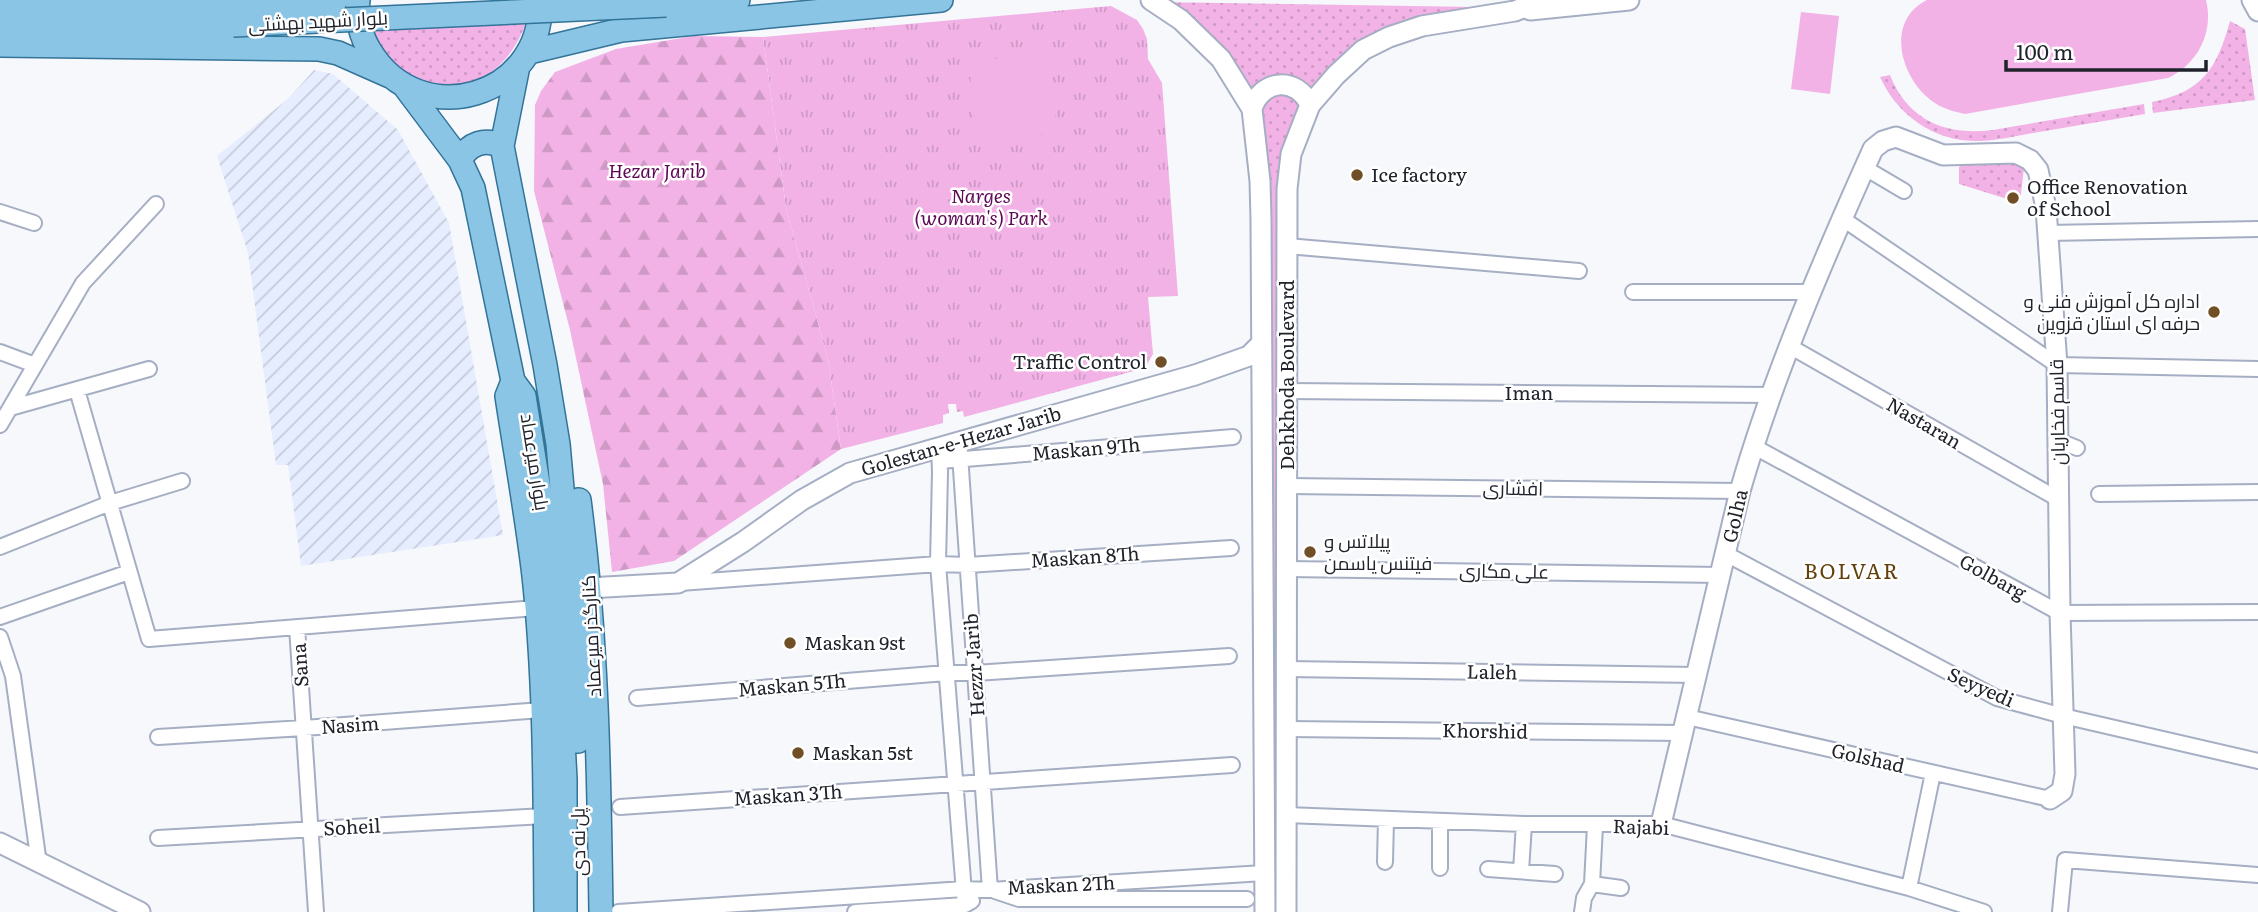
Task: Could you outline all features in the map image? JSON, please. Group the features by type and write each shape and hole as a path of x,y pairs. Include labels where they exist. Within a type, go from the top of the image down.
{"main road":[{"path":"264,46 279,41 290,31 294,16 290,0"},
{"name":"بلوار شهید بهشتی","path":"234,15 336,0"},
{"name":"بلوار میرعماد","path":"358,0 359,26 376,62 398,82 460,160 473,188 513,381 524,396 555,590 571,775"},
{"name":"بلوار میرعماد","path":"540,0 537,33 524,59 502,146 558,444 570,574 578,707 571,775"},
{"path":"577,0 577,12 592,26 621,30"},
{"name":"بلوار شهید بهشتی","path":"0,2 234,15 666,5 738,0"},
{"path":"0,45 264,46 319,49 338,53 436,97 466,96 495,85 524,59 621,30 941,0"},
{"path":"0,24 234,15"},
{"path":"460,160 468,148 481,142 502,146"},
{"name":"کنارگذر میرعماد","path":"545,365 577,487 588,589 599,803 601,912"},
{"path":"513,381 507,396 534,575 542,710 546,912"},
{"name":"پل نه دی","path":"565,912 571,775"},
{"name":"پل نه دی","path":"571,775 579,912"}],"street":[{"name":"Dehkhoda Boulevard","path":"1151,0 1181,20 1221,59 1252,109 1260,181 1265,912"},
{"name":"Dehkhoda Boulevard","path":"1286,912 1287,189 1291,154 1310,106 1354,57 1389,37 1422,26 1515,11 1542,0"},
{"path":"1515,11 1629,0"},
{"path":"2252,0 2258,11"},
{"path":"1252,109 1260,93 1281,84 1300,91 1310,106"},
{"name":"Golha","path":"1661,824 1753,446 1771,395 1873,149 1896,137"},
{"name":"قاسم فخاریان","path":"1896,137 1943,155 2016,153 2030,160 2038,170 2046,208 2057,365 2060,613 2066,774 2062,791 2050,799"},
{"path":"1865,168 1904,191"},
{"path":"0,425 83,283 156,204"},
{"path":"0,212 34,223"},
{"path":"1843,219 2057,365 2258,369"},
{"path":"2048,233 2258,229"},
{"path":"1287,246 1579,271"},
{"path":"1633,292 1813,292"},
{"path":"1195,375 1249,356 1261,344"},
{"name":"Nastaran","path":"1791,347 2058,499"},
{"path":"0,352 35,365"},
{"path":"10,408 149,369"},
{"path":"1195,375 1242,371 1253,376 1261,385"},
{"name":"Golestan-e-Hezar Jarib","path":"588,589 678,583 802,500 850,473 960,450 1195,375"},
{"path":"77,390 149,639 536,608"},
{"name":"Iman","path":"1287,391 1771,395"},
{"name":"Maskan 9Th","path":"960,450 1233,438"},
{"path":"2057,440 2077,448"},
{"name":"Golbarg","path":"1753,446 2060,613 2258,612"},
{"name":"Hezzr Jarib","path":"960,450 990,890"},
{"name":"Hezzr Jarib","path":"939,453 938,564 965,905"},
{"path":"0,547 110,503 182,481"},
{"name":"افشاری","path":"1287,486 1740,491"},
{"path":"2099,494 2258,492"},
{"name":"Maskan 8Th","path":"678,583 938,564 968,565 1231,548"},
{"name":"Seyyedi","path":"1726,554 1997,698 2258,761"},
{"name":"علی مکاری","path":"1287,569 1721,575"},
{"path":"0,617 130,572"},
{"name":"Sana","path":"297,627 316,912"},
{"path":"0,637 13,676 39,864"},
{"name":"Maskan 5Th","path":"637,698 946,673 1229,656"},
{"name":"Laleh","path":"1287,669 1697,675"},
{"name":"Nasim","path":"158,737 542,710"},
{"name":"Khorshid","path":"1286,729 1685,725"},
{"name":"Golshad","path":"1685,725 1934,773 2050,799"},
{"name":"Maskan 3Th","path":"620,807 1232,765"},
{"path":"1909,888 1934,773"},
{"name":"Rajabi","path":"1286,815 1595,826 1661,824 1909,888 1984,912"},
{"name":"Soheil","path":"158,838 545,816"},
{"path":"1385,862 1386,819"},
{"path":"1440,821 1440,868"},
{"path":"1521,871 1524,824"},
{"path":"1582,912 1584,898 1592,884 1595,826"},
{"path":"0,843 140,912"},
{"path":"2060,912 2065,860 2258,875"},
{"path":"1488,869 1556,874"},
{"name":"Maskan 2Th","path":"990,890 1264,873"},
{"path":"1592,884 1621,888"},
{"path":"618,912 670,911 964,889 990,890"},
{"path":"855,912 965,905 990,890"},
{"name":"Maskan 2Th","path":"990,890 1019,899 1247,899"}],"shaded area":[{"path":"314,70 333,74 398,130 449,223 503,535 301,566 288,465 276,465 248,253 217,156 288,99"}],"green space":[{"path":"1927,0 2206,0 2208,24 2195,56 2179,72 2168,78 1965,114 1944,108 1930,100 1917,86 1904,60 1901,46 1906,20 1914,9"},
{"path":"1154,2 1475,7 1515,11 1422,26 1336,75 1291,154 1286,912 1265,912 1252,109 1221,59"},
{"name":"Narges (woman's) Park","path":"1111,6 1137,20 1143,29 1147,39 1148,59 1162,83 1178,296 1148,297 1153,354 1145,368 964,417 963,411 957,412 956,404 948,404 949,413 943,415 943,423 841,449 828,359 786,208 763,37"},
{"path":"1801,12 1839,16 1830,94 1791,89"},
{"path":"2230,21 2245,29 2255,100 2153,113 2152,102 2184,92 2205,75 2220,52"},
{"path":"526,22 519,39 498,67 484,77 452,86 434,84 402,70 383,51 374,31"},
{"name":"Hezar Jarib","path":"694,36 763,37 786,208 828,359 841,449 674,561 612,572 603,484 570,330 534,191 535,105 541,91 555,72 616,49"},
{"path":"1050,54 1057,133 976,141 969,61"},
{"path":"1890,75 1907,104 1918,114 1931,122 1960,130 1993,130 2144,104 2145,114 1997,139 1965,140 1934,132 1908,115 1897,104 1880,77"},
{"path":"1968,162 1996,165 2017,162 2024,167 2020,203 1959,184 1959,167"}],"place":[{"name":"Ice factory","path":"1357,175"},
{"name":"Office Renovation of School","path":"2013,198"},
{"name":"اداره کل آموزش فنی و حرفه ای استان قزوین","path":"2214,312"},
{"name":"Traffic Control","path":"1161,362"},
{"name":"پیلاتس و فیتنس یاسمن","path":"1310,552"},
{"name":"Maskan 9st","path":"790,643"},
{"name":"Maskan 5st","path":"798,753"}],"district":[{"name":"BOLVAR","path":"1852,572"}]}
